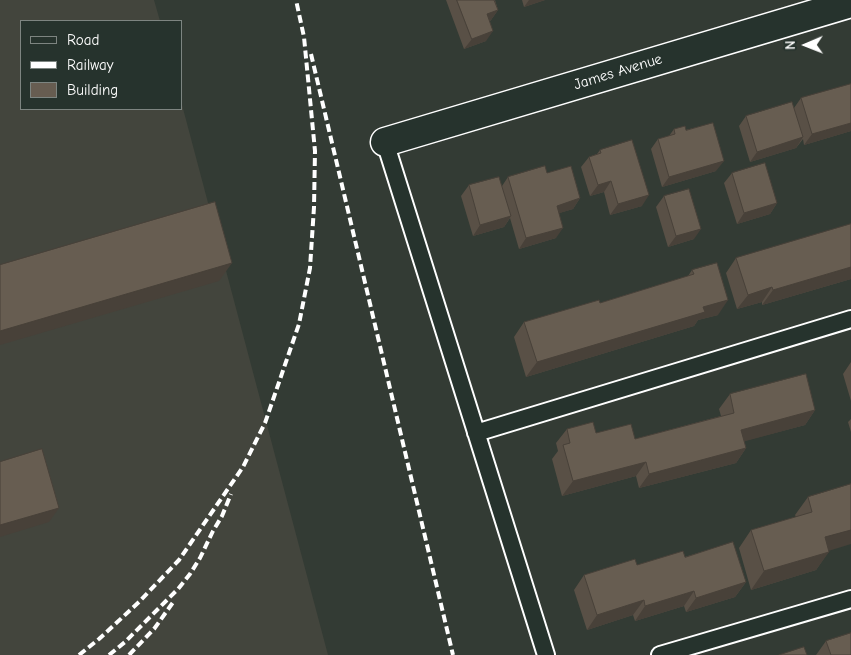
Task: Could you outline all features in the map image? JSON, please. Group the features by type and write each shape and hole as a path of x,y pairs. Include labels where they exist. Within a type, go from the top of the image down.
{"street":[{"name":"James Avenue","path":"385,142 851,3"}],"lane":[{"path":"385,142 546,655"},
{"path":"476,433 851,319"},
{"path":"660,655 851,599"}],"shaded area":[{"path":"0,0 154,0 160,20 20,20 20,110 182,110 182,105 328,655 0,655"}],"building":[{"path":"457,0 494,0 498,10 487,14 493,31 472,39"},
{"path":"851,84 851,123 812,134 801,98"},
{"path":"792,102 803,137 757,152 746,116"},
{"path":"713,123 724,161 669,177 658,139 675,134 674,129 685,126 686,130"},
{"path":"632,140 649,195 618,204 611,181 598,185 589,157 601,153 600,150"},
{"path":"765,163 777,203 744,213 732,173"},
{"path":"545,166 547,173 571,166 580,198 557,206 563,228 526,238 508,177"},
{"path":"499,177 511,216 480,225 469,185"},
{"path":"689,189 701,229 676,236 664,196"},
{"path":"215,202 232,263 0,331 0,265"},
{"path":"851,224 851,267 773,290 772,287 748,295 736,258"},
{"path":"717,263 728,300 703,307 705,312 537,362 524,322 599,300 600,303 694,274 692,270"},
{"path":"806,374 815,410 741,430 746,448 649,474 646,462 573,481 563,445 570,443 567,429 593,422 596,433 631,424 635,439 734,413 730,394"},
{"path":"42,449 59,508 0,525 0,462"},
{"path":"851,484 851,530 825,537 829,552 764,571 751,530 812,512 808,497"},
{"path":"733,542 746,582 696,598 694,591 645,606 644,600 597,615 584,575 635,559 637,565 683,551 685,557"},
{"path":"851,633 851,655 831,655 826,641"},
{"path":"804,647 807,655 779,655"}],"railway":[{"path":"79,655 139,602 179,560 243,467 265,423 299,324 310,268 315,151 304,37 296,0"},
{"path":"311,54 453,655"},
{"path":"109,655 125,642 178,589 190,574 222,516 231,494"},
{"path":"129,655 154,629 174,601"}]}
